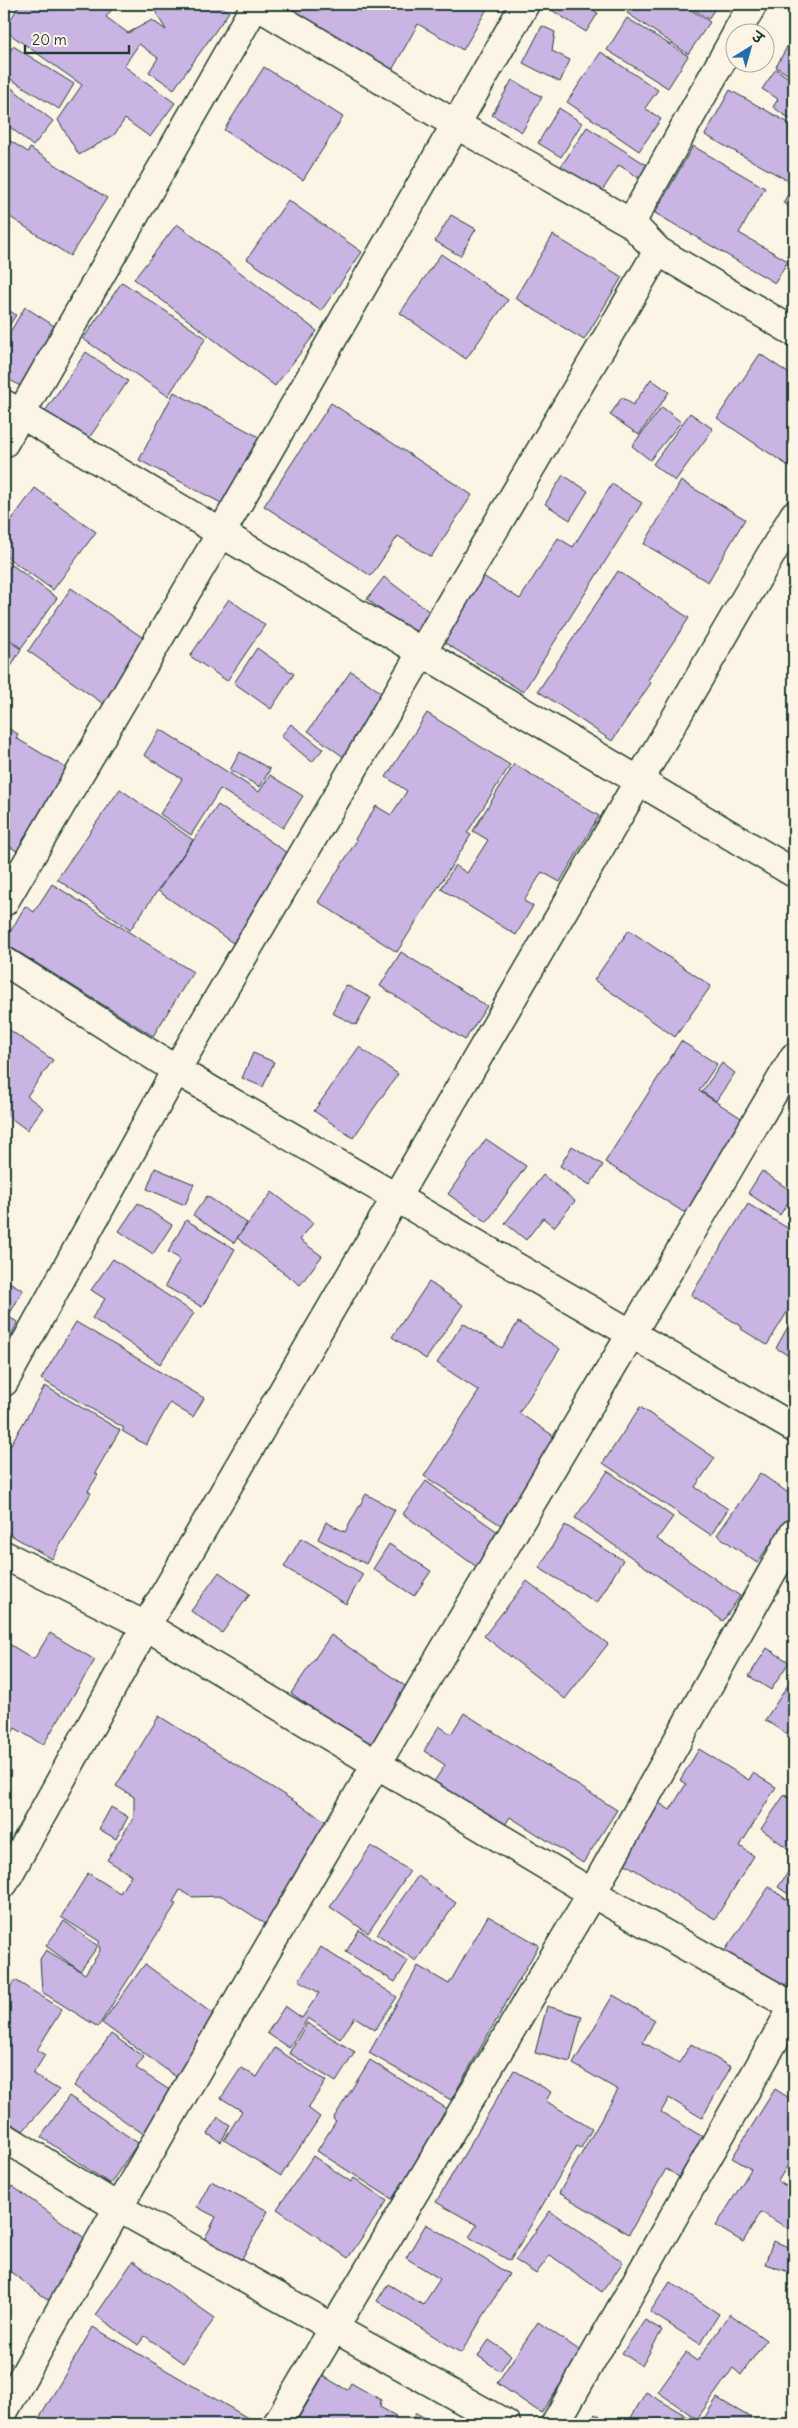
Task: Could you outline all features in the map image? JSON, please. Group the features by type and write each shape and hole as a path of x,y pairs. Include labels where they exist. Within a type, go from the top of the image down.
{"street":[{"path":"4,902 221,533 525,4"},
{"path":"743,22 753,4"},
{"path":"4,443 13,409 266,7 455,124 631,223 658,251 794,332"},
{"path":"631,223 726,52"},
{"path":"4,1382 176,1070 658,251"},
{"path":"13,409 794,873"},
{"path":"4,1883 146,1626 794,515"},
{"path":"4,962 176,1070 794,1428"},
{"path":"4,2411 117,2207 376,1762 632,1335 794,1057"},
{"path":"277,2424 592,1892 794,1533"},
{"path":"4,1555 146,1626 592,1892 794,2007 555,2424"},
{"path":"4,2137 117,2207 334,2326 506,2424"}],"building":[{"path":"20,4 116,4 106,17 128,33 152,20 166,30 151,4 217,4 229,12 174,89 149,72 158,58 139,44 124,66 175,103 150,137 125,119 114,135 79,155 58,120 82,85 4,30"},
{"path":"288,4 376,4 385,9 388,4 490,4 463,50 418,24 391,72 284,10"},
{"path":"553,4 583,4 598,13 586,32 550,9"},
{"path":"633,4 682,4 710,22 688,54 627,13"},
{"path":"686,4 718,4 708,19"},
{"path":"627,18 688,56 668,88 607,50"},
{"path":"542,26 555,32 552,51 570,60 560,82 523,63"},
{"path":"793,36 794,36 794,78 776,67"},
{"path":"13,46 74,84 59,109 4,75 4,61"},
{"path":"601,52 658,90 645,108 661,119 639,151 567,102"},
{"path":"264,67 343,117 303,180 224,130"},
{"path":"776,69 794,82 794,122 773,107 778,99 762,89 774,72 776,72"},
{"path":"512,80 542,97 522,132 492,115"},
{"path":"4,82 53,121 33,146 4,122"},
{"path":"730,90 794,126 794,184 705,135"},
{"path":"559,108 582,123 561,157 538,143"},
{"path":"587,127 650,167 642,180 619,165 596,200 556,174"},
{"path":"4,137 28,152 30,148 107,198 70,256 4,213"},
{"path":"693,146 765,188 739,233 788,261 775,283 655,213"},
{"path":"794,184 794,209 783,203"},
{"path":"288,200 362,252 321,311 247,259"},
{"path":"451,215 476,229 460,256 435,241"},
{"path":"4,221 11,225 4,238"},
{"path":"177,224 317,331 275,386 134,279"},
{"path":"553,235 622,277 584,340 515,298"},
{"path":"441,254 508,300 466,359 400,313"},
{"path":"122,282 206,338 168,396 83,339"},
{"path":"4,307 16,315 4,333"},
{"path":"25,307 59,329 23,388 4,376 4,342"},
{"path":"86,352 128,381 85,444 43,414"},
{"path":"760,354 794,377 793,469 717,418"},
{"path":"651,379 669,392 639,435 610,415 622,397 633,405"},
{"path":"174,392 261,438 225,505 139,460"},
{"path":"331,403 472,495 431,557 398,536 371,576 264,506"},
{"path":"662,407 681,422 650,460 632,446"},
{"path":"690,413 713,429 675,481 653,464"},
{"path":"563,475 588,491 570,520 545,504"},
{"path":"681,481 745,519 708,582 644,544"},
{"path":"612,484 642,503 523,692 442,641 483,576 520,599 558,538 573,547"},
{"path":"35,488 96,532 53,590 4,555 4,530"},
{"path":"4,559 57,598 21,648 4,635"},
{"path":"618,571 689,618 648,680 651,683 612,741 538,691"},
{"path":"384,577 431,613 413,635 367,599"},
{"path":"71,588 149,642 105,705 28,651"},
{"path":"229,599 265,625 227,681 190,656"},
{"path":"4,638 21,649 4,679"},
{"path":"257,648 294,674 271,709 234,683"},
{"path":"351,671 393,701 349,761 308,731"},
{"path":"427,713 510,765 467,833 471,835 397,952 318,902 376,806 391,815 407,791 386,777"},
{"path":"291,724 323,749 312,762 281,736"},
{"path":"4,726 18,734 16,738 66,768 17,851 4,843"},
{"path":"160,729 259,792 270,775 303,796 283,828 220,789 191,835 160,814 182,779 144,755"},
{"path":"240,752 270,769 260,787 230,770"},
{"path":"514,764 599,816 560,882 542,872 524,901 533,906 516,935 441,889 455,865 467,873 488,840 473,831"},
{"path":"120,789 193,840 130,930 57,879"},
{"path":"218,805 293,857 233,943 158,891"},
{"path":"52,884 193,972 153,1036 4,943 25,906 34,912"},
{"path":"629,930 711,986 675,1037 594,980"},
{"path":"401,952 487,1006 465,1040 380,986"},
{"path":"346,985 371,998 356,1025 332,1013"},
{"path":"4,1026 53,1060 27,1096 43,1108 27,1130 4,1113"},
{"path":"681,1041 717,1064 699,1091 746,1121 688,1215 605,1162"},
{"path":"359,1047 398,1074 353,1138 314,1111"},
{"path":"253,1053 274,1062 263,1087 242,1078"},
{"path":"722,1063 735,1073 716,1101 702,1092"},
{"path":"486,1139 526,1166 487,1222 448,1194"},
{"path":"572,1146 603,1165 590,1185 560,1166"},
{"path":"155,1168 194,1184 185,1205 147,1189"},
{"path":"762,1171 794,1193 780,1215 748,1193"},
{"path":"543,1175 575,1201 554,1227 543,1218 526,1240 505,1223"},
{"path":"272,1192 313,1223 300,1240 322,1256 300,1285 237,1238"},
{"path":"207,1196 247,1223 234,1243 193,1215"},
{"path":"138,1203 172,1225 153,1254 119,1231"},
{"path":"748,1204 794,1232 794,1308 791,1306 767,1345 691,1295"},
{"path":"186,1220 235,1249 202,1307 165,1286 180,1259 168,1252"},
{"path":"113,1259 194,1313 160,1364 92,1318 105,1299 91,1290"},
{"path":"4,1279 23,1290 8,1317 18,1322 4,1349"},
{"path":"429,1282 463,1305 426,1359 392,1337"},
{"path":"794,1316 794,1359 776,1348"},
{"path":"76,1322 204,1398 193,1417 170,1403 146,1445 122,1431 124,1428 41,1379"},
{"path":"518,1322 560,1349 519,1413 563,1442 507,1529 424,1476 479,1391 437,1363 463,1323 502,1348"},
{"path":"45,1386 120,1430 95,1473 98,1475 88,1491 91,1493 52,1559 4,1531 4,1456"},
{"path":"640,1407 715,1458 695,1487 728,1509 711,1535 603,1463"},
{"path":"608,1471 673,1517 657,1539 740,1596 723,1621 575,1518"},
{"path":"760,1473 794,1497 794,1510 757,1563 717,1535"},
{"path":"426,1481 505,1537 481,1570 403,1514"},
{"path":"366,1494 395,1510 366,1564 318,1539 326,1522 345,1532"},
{"path":"565,1525 623,1560 597,1603 539,1568"},
{"path":"301,1538 363,1574 346,1604 284,1567"},
{"path":"389,1544 431,1571 414,1596 373,1569"},
{"path":"219,1572 250,1594 222,1633 191,1611"},
{"path":"527,1581 608,1644 565,1699 484,1636"},
{"path":"50,1633 95,1660 43,1745 15,1728 4,1746 4,1641 34,1659"},
{"path":"331,1635 411,1690 370,1749 291,1693"},
{"path":"767,1648 789,1662 771,1690 749,1676"},
{"path":"794,1676 794,1739 765,1720"},
{"path":"464,1713 617,1810 583,1863 510,1817 503,1828 433,1783 445,1765 424,1751 439,1726 451,1734"},
{"path":"159,1716 335,1827 272,1928 222,1896 191,1897 180,1890 173,1902 176,1904 98,2027 42,1992 40,1959 46,1950 85,1974 100,1951 99,1941 61,1917 88,1873 120,1893 131,1875 107,1860 134,1817 134,1797 116,1786"},
{"path":"699,1749 749,1780 753,1773 776,1787 740,1846 754,1856 715,1919 619,1860 656,1801 670,1810 686,1784 680,1780"},
{"path":"785,1794 794,1801 794,1853 761,1829"},
{"path":"111,1807 128,1817 116,1839 99,1829"},
{"path":"371,1846 410,1871 368,1933 330,1907"},
{"path":"789,1871 794,1875 794,1898 778,1887"},
{"path":"418,1876 456,1903 416,1961 377,1934"},
{"path":"769,1887 794,1905 794,1973 780,1993 723,1953"},
{"path":"488,1916 539,1945 451,2100 369,2053 418,1966 449,1984"},
{"path":"64,1921 98,1946 80,1971 46,1946"},
{"path":"359,1930 408,1961 395,1982 346,1952"},
{"path":"321,1947 397,1997 375,2030 355,2017 340,2039 308,2018 289,2048 267,2033 285,2006 302,2018 319,1993 299,1980"},
{"path":"145,1964 221,2020 179,2079 102,2023"},
{"path":"15,1980 62,2009 37,2050 45,2055 33,2074 59,2090 23,2131 4,2119 4,1996"},
{"path":"613,1995 655,2020 643,2042 679,2063 691,2044 731,2067 702,2118 669,2098 661,2112 703,2137 679,2177 666,2169 629,2234 559,2193 618,2090 573,2064"},
{"path":"547,2006 582,2016 570,2062 535,2053"},
{"path":"307,2023 355,2052 336,2082 289,2053"},
{"path":"111,2034 144,2057 136,2068 177,2095 148,2137 74,2086"},
{"path":"275,2048 326,2081 308,2108 320,2117 281,2176 224,2140 242,2111 221,2098 241,2068 257,2077"},
{"path":"370,2060 449,2110 392,2199 317,2151 336,2121 333,2119"},
{"path":"514,2070 551,2092 546,2101 592,2129 581,2148 577,2146 510,2261 469,2237 477,2225 436,2202"},
{"path":"775,2089 794,2101 794,2155 778,2181 794,2191 794,2226 792,2231 761,2212 743,2242 716,2226 751,2169 732,2158"},
{"path":"69,2096 138,2143 110,2184 41,2137"},
{"path":"218,2117 230,2125 221,2142 208,2134"},
{"path":"313,2156 351,2182 354,2178 387,2201 348,2258 277,2209"},
{"path":"211,2181 268,2211 236,2271 198,2251 216,2217 197,2207"},
{"path":"12,2186 93,2244 51,2302 4,2267 4,2197"},
{"path":"550,2211 623,2262 602,2292 550,2255 536,2274 515,2260"},
{"path":"426,2224 509,2274 461,2353 377,2301 388,2284 423,2305 440,2279 406,2258"},
{"path":"773,2241 794,2249 792,2273 765,2264"},
{"path":"133,2261 215,2318 183,2363 145,2336 138,2345 96,2315"},
{"path":"670,2282 719,2314 700,2344 650,2312"},
{"path":"730,2314 766,2340 741,2375 733,2368 697,2419 658,2392 686,2353 697,2361"},
{"path":"645,2320 662,2330 642,2366 622,2353"},
{"path":"538,2322 582,2352 541,2413 497,2383"},
{"path":"93,2327 258,2424 36,2424"},
{"path":"489,2340 511,2355 500,2371 478,2356"},
{"path":"323,2376 347,2390 351,2383 381,2400 380,2407 396,2416 393,2422 397,2424 295,2424"},
{"path":"646,2392 698,2423 634,2424 629,2421"},
{"path":"717,2398 751,2418 748,2424 710,2424 703,2420"},
{"path":"416,2413 436,2424 409,2424"},
{"path":"595,2414 613,2424 590,2424"}]}
